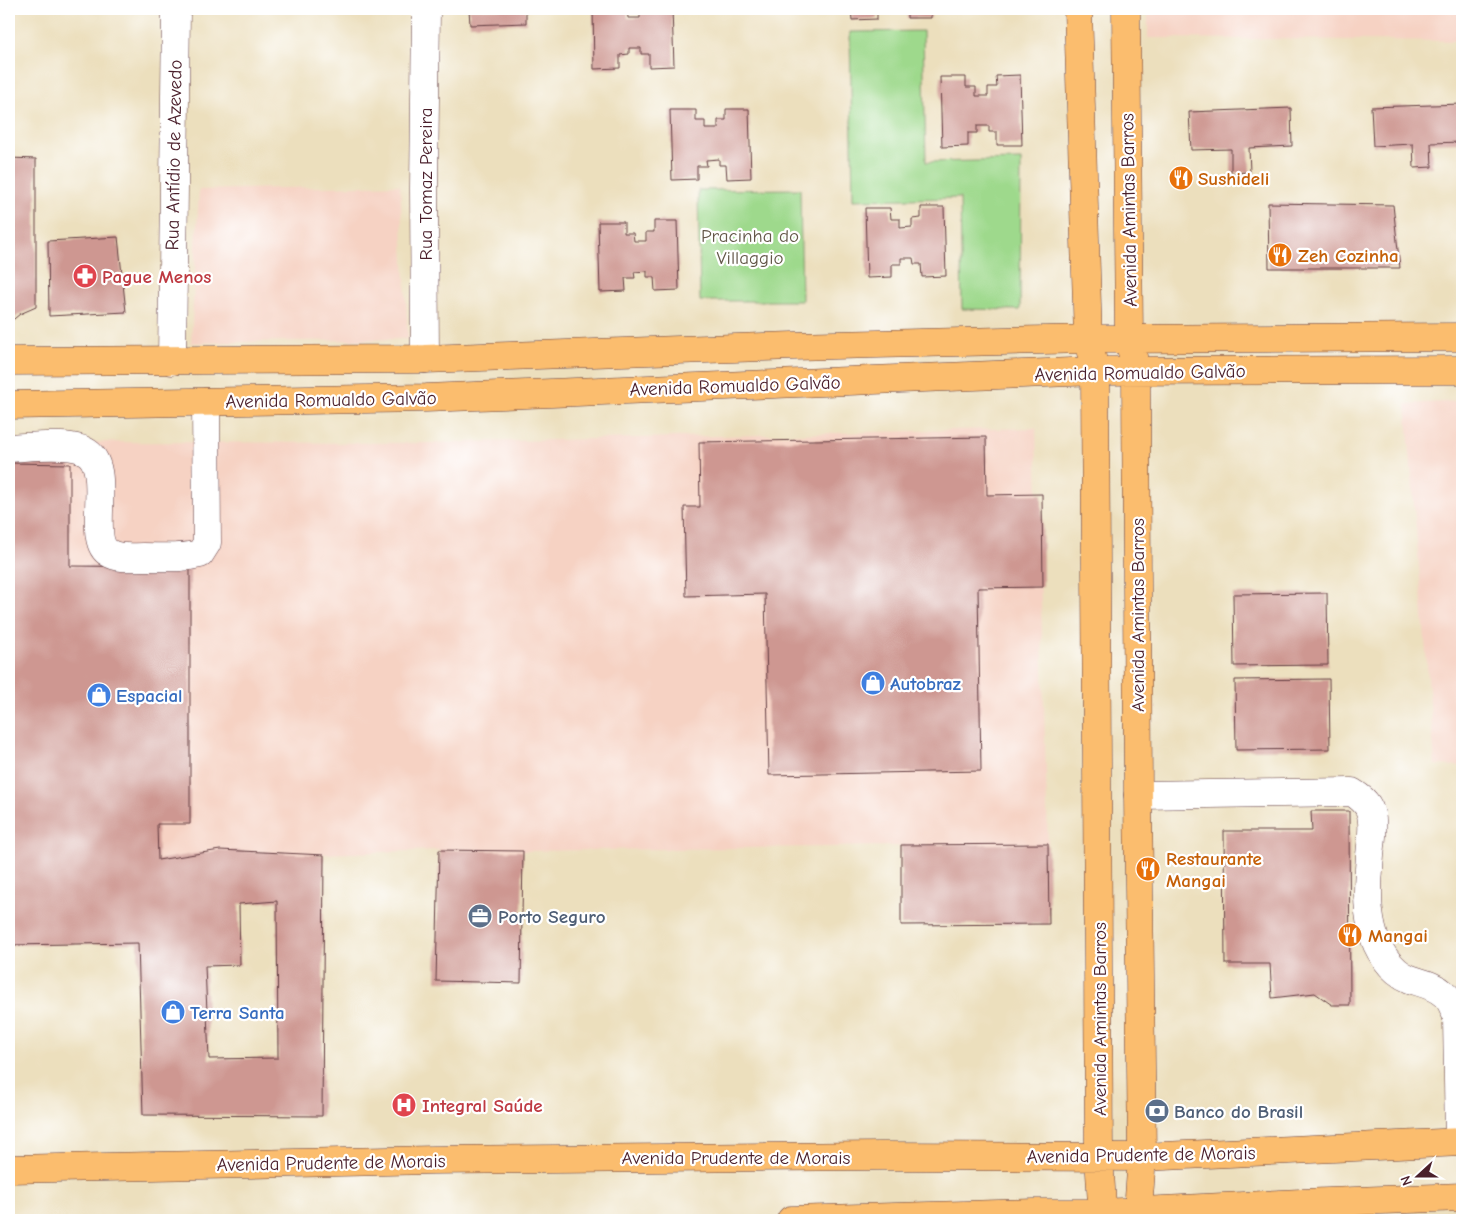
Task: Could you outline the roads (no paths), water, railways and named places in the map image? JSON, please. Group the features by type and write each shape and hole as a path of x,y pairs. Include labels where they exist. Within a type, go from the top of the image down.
{"main road":[{"name":"Avenida Amintas Barros","path":"1078,9 1088,339 1095,371 1099,1157 1103,1217"},
{"name":"Avenida Amintas Barros","path":"1126,9 1129,338 1136,370 1142,1157 1136,1216"},
{"name":"Avenida Romualdo Galvão","path":"9,361 425,360 784,347 1129,338 1462,338"},
{"name":"Avenida Romualdo Galvão","path":"9,405 426,398 1136,370 1462,370"},
{"name":"Avenida Prudente de Morais","path":"9,1169 452,1160 872,1156 1142,1157 1461,1142"},
{"path":"791,1220 1034,1213 1103,1217 1136,1216 1301,1203 1462,1197"}],"street":[{"name":"Rua Antídio de Azevedo","path":"172,361 176,9"},
{"name":"Rua Tomaz Pereira","path":"425,360 426,9"},
{"path":"9,448 73,447 86,451 95,459 98,471 100,541 107,552 117,557 185,558 200,554 206,543 206,402"},
{"path":"1138,795 1352,792 1361,797 1370,811 1372,827 1368,884 1369,916 1372,931 1378,945 1396,970 1407,978 1432,986 1445,994 1457,1016 1461,1142"}],"place":[{"name":"Sushideli","path":"1181,178"},
{"name":"Zeh Cozinha","path":"1280,255"},
{"name":"Pague Menos","path":"85,276"},
{"name":"Autobraz","path":"873,683"},
{"name":"Espacial","path":"99,695"},
{"name":"Restaurante Mangai","path":"1148,869"},
{"name":"Porto Seguro","path":"480,916"},
{"name":"Mangai","path":"1350,935"},
{"name":"Terra Santa","path":"173,1012"},
{"name":"Integral Saúde","path":"404,1105"},
{"name":"Banco do Brasil","path":"1157,1111"}],"park label":[{"name":"Pracinha do Villaggio","path":"750,246"}]}
